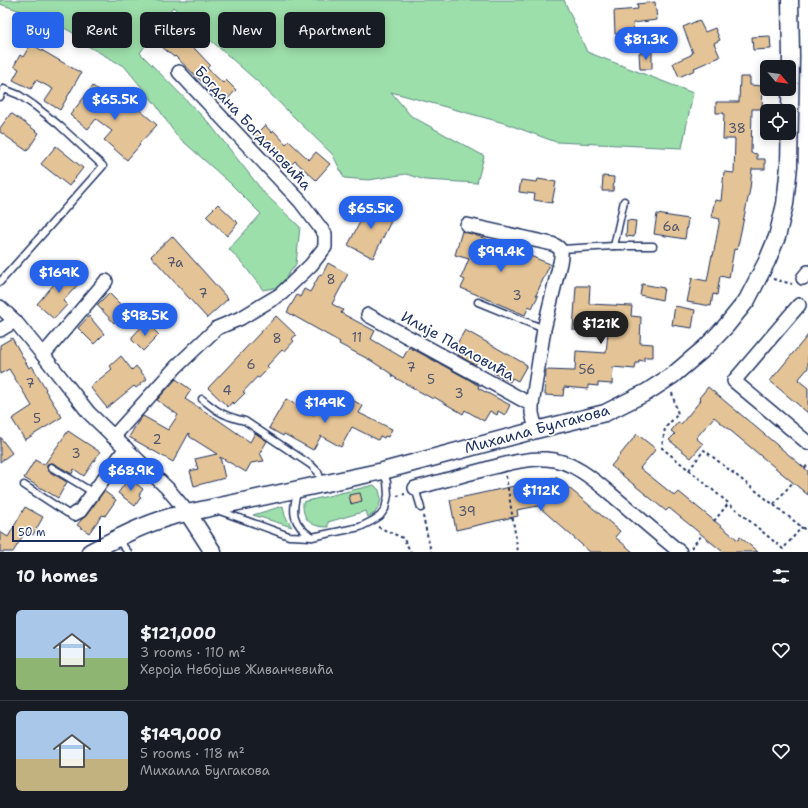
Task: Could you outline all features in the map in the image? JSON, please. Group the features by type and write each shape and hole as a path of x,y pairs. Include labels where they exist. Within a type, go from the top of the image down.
{"street":[{"name":"Михаила Булгакова","path":"90,552 158,521 188,513 298,490 322,483 383,471 605,413 647,392 674,376 706,347 726,326 747,300 760,276 777,237 785,204 789,177 791,56 790,0"},
{"name":"Богдана Богдановића","path":"113,437 176,367 217,328 241,318 281,294 311,265 324,247 325,234 300,201 179,72"},
{"path":"467,225 552,244 561,249 562,254 544,329 532,405 532,413 536,430"},
{"path":"43,355 106,281"},
{"path":"799,305 734,381 808,442"},
{"path":"0,307 15,321 85,408 113,437 167,488 188,513 213,552"},
{"name":"Илије Павловића","path":"368,315 532,405"},
{"path":"0,330 15,321"},
{"path":"74,514 80,511 126,448"},
{"path":"415,488 525,460 546,459 565,463 596,481 676,551"}],"lane":[{"path":"0,97 4,89 19,95 59,125 103,166 0,282"},
{"path":"614,246 624,201"},
{"path":"561,249 614,246 653,246"},
{"path":"478,302 544,329"},
{"path":"202,399 219,412 244,421 311,465 318,472 322,483"},
{"path":"51,467 94,493"},
{"path":"212,508 289,536 312,537 360,527 380,516 385,509 388,495 387,482 383,471"},
{"path":"24,485 67,513 74,514"},
{"path":"415,488 421,508"},
{"path":"298,490 294,506 296,519 303,530 312,537"},
{"path":"118,539 128,552"}],"path":[{"path":"760,276 792,284 802,279"},
{"path":"667,379 678,414 665,428 662,448 783,550 802,527"},
{"path":"689,470 704,450 808,532"},
{"path":"805,468 808,464"},
{"path":"504,465 518,552"},
{"path":"774,505 793,482"},
{"path":"714,521 728,504"},
{"path":"421,508 431,552"},
{"path":"376,526 403,538 411,552"},
{"path":"688,552 702,535"}],"green space":[{"path":"0,0 564,0 587,52 693,93 682,148 556,142 504,123 391,92 411,116 484,156 477,183 425,180 406,174 369,180 344,178 333,155 258,82 219,48 276,48 276,12 218,12 218,47 210,40 210,12 179,12 173,7 169,12 140,12 140,48 144,48 140,53 209,123 265,194 300,227 296,264 279,287 263,290 243,264 229,249 261,214 230,183 176,135 156,105 125,67 91,48 132,48 132,12 72,12 72,32 64,28 64,12 24,12 0,4"},
{"path":"374,485 379,490 381,499 375,513 368,517 366,511 328,522 328,527 322,527 312,524 304,514 303,502"},
{"path":"283,506 285,516 292,527 253,515"}],"building":[{"path":"655,2 657,20 633,23 634,33 615,34 614,11 638,9 637,4"},
{"path":"699,20 705,32 715,28 720,40 714,43 720,57 694,68 695,70 679,77 673,63 693,53 683,27"},
{"path":"770,36 771,49 753,50 752,37"},
{"path":"29,48 38,48 81,73 60,110 45,101 53,89 36,80 31,89 13,80 19,69 14,66 20,55 23,57"},
{"path":"163,48 194,48 210,65 207,68 223,83 226,80 236,90 224,103 175,56 174,57"},
{"path":"652,52 652,69 640,69 639,53"},
{"path":"740,77 750,77 750,85 760,86 760,96 763,96 762,104 760,104 760,109 752,109 751,153 757,154 757,159 765,159 765,169 752,169 750,189 737,250 734,249 729,278 720,276 717,295 713,294 711,306 687,302 692,278 707,281 720,219 711,217 715,200 721,201 724,172 734,173 735,139 723,139 724,113 716,113 716,102 739,102"},
{"path":"93,86 121,109 129,101 157,125 139,144 140,145 127,160 104,140 112,131 96,119 88,129 70,115"},
{"path":"11,113 39,133 27,151 0,132 0,128"},
{"path":"265,125 272,133 274,131 286,144 289,141 309,160 316,152 330,164 316,180 295,161 289,167 271,150 270,151 255,135"},
{"path":"56,146 83,168 69,186 41,164"},
{"path":"603,176 614,177 613,191 602,191"},
{"path":"538,179 556,182 552,203 534,200 535,194 519,192 521,180 537,182"},
{"path":"370,203 394,215 373,258 348,245"},
{"path":"218,204 238,223 227,236 206,216"},
{"path":"657,214 688,219 685,239 654,234"},
{"path":"627,220 636,221 634,237 626,236"},
{"path":"462,231 550,264 536,295 538,296 532,308 529,306 525,315 461,288 465,280 461,278 469,259 455,255"},
{"path":"172,236 228,299 207,318 151,256"},
{"path":"328,263 348,274 332,304 343,310 341,313 375,331 371,339 403,358 409,347 468,379 479,386 478,388 510,405 505,415 498,411 497,415 490,411 484,421 465,410 463,414 434,397 433,399 392,376 393,375 370,360 339,344 340,342 287,312 297,295 300,297 304,289 310,292 320,274 322,275"},
{"path":"67,269 81,281 63,301 67,305 54,319 37,304"},
{"path":"642,284 664,288 662,300 640,295"},
{"path":"576,286 590,286 589,304 632,306 631,316 641,317 640,343 653,344 653,357 644,357 644,361 639,360 639,363 636,363 635,369 613,367 612,384 598,383 598,386 588,385 588,389 564,387 563,396 545,395 546,370 575,371 576,351 606,353 608,332 573,330"},
{"path":"109,293 126,310 114,323 97,305"},
{"path":"675,306 695,310 692,328 672,325"},
{"path":"89,316 104,334 94,344 78,328"},
{"path":"276,316 296,335 292,339 294,341 284,352 282,350 267,366 269,368 259,378 257,377 243,392 245,393 234,404 232,402 228,407 208,388"},
{"path":"146,322 159,335 143,351 132,340 132,337"},
{"path":"465,330 527,365 518,381 512,378 510,382 494,373 496,369 478,359 475,365 458,355 461,350 455,347"},
{"path":"808,335 808,368 798,380 808,388 808,413 770,381"},
{"path":"12,338 29,368 32,366 62,417 25,440 12,419 32,406 9,369 0,374 0,345"},
{"path":"121,356 132,370 136,366 147,379 136,388 134,386 107,408 90,387 112,369 110,366"},
{"path":"176,379 191,390 185,399 250,442 255,433 267,441 260,453 264,461 251,463 246,472 220,457 225,478 194,486 190,471 198,469 195,459 217,454 190,437 189,433 173,462 129,437 143,416 168,430 178,415 157,400"},
{"path":"708,387 808,471 808,495 714,417 696,438 703,444 691,458 669,440 675,434 671,431 678,422 681,424 701,400 699,398"},
{"path":"349,398 363,406 359,413 392,429 388,437 385,436 384,438 380,436 378,440 352,427 341,447 321,436 313,450 284,434 283,436 269,428 286,399 314,415 321,403 340,414"},
{"path":"68,431 100,452 84,476 74,469 72,474 53,463 47,464 48,471 67,482 58,498 24,478 35,460 44,465"},
{"path":"637,434 656,449 640,468 675,496 679,492 738,540 740,537 758,552 723,552 669,508 666,511 611,466"},
{"path":"0,437 12,453 0,462"},
{"path":"556,477 620,531 615,537 633,552 590,552 538,506 517,510 518,516 456,530 450,500"},
{"path":"129,478 143,489 139,495 141,497 135,506 118,493"},
{"path":"104,491 116,500 105,516 102,515 89,533 77,525 86,516"},
{"path":"360,493 362,501 351,504 349,495"},
{"path":"25,507 43,517 33,535 26,531 13,552 0,552 0,532 8,537"}]}
